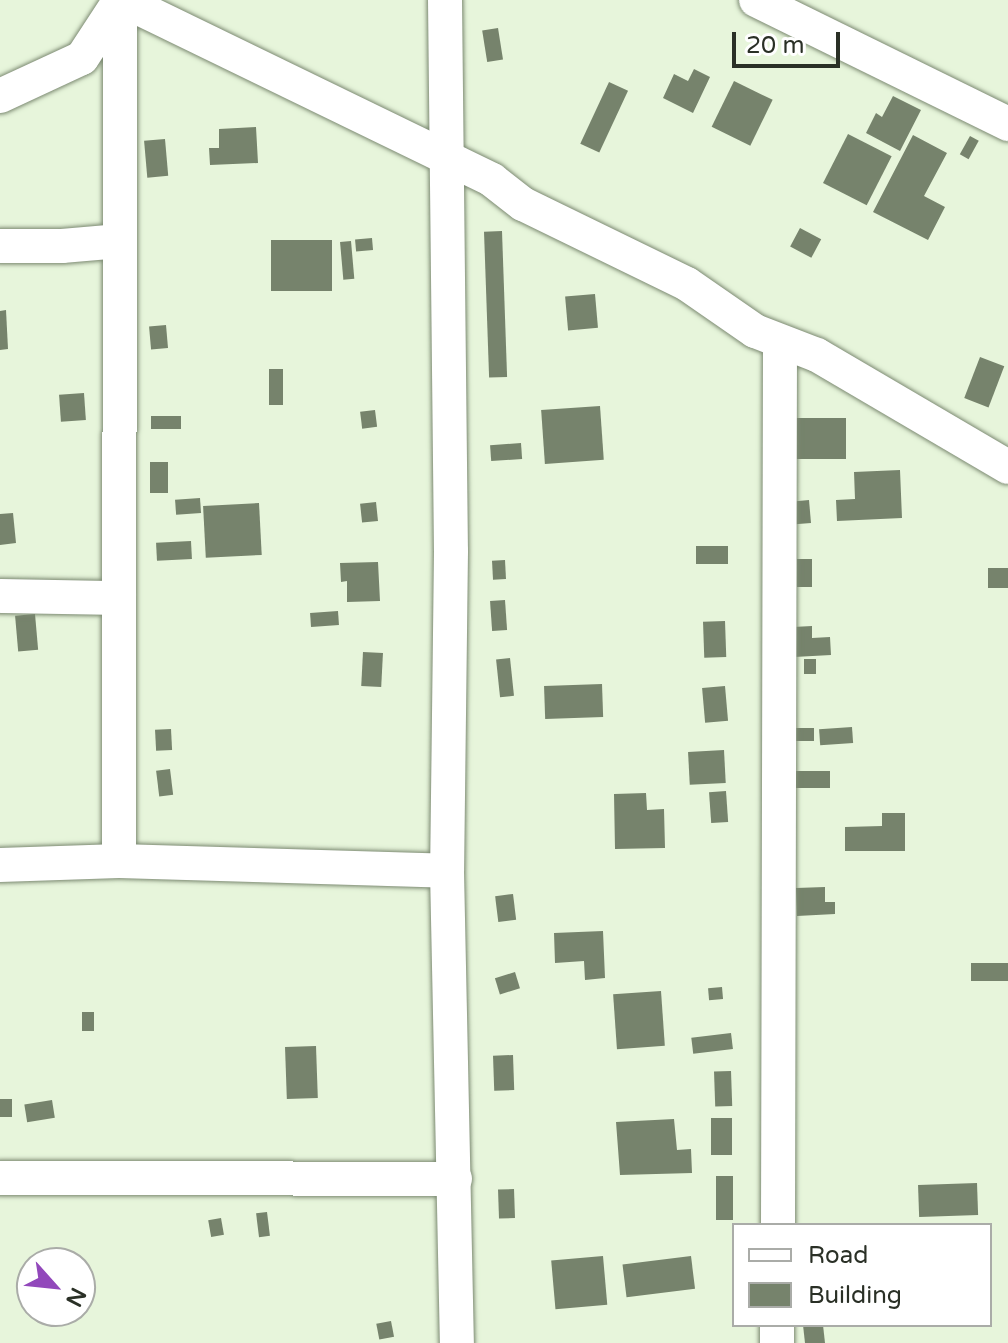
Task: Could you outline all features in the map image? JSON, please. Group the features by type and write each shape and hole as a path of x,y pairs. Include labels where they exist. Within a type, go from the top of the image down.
{"street":[{"path":"0,96 82,58 121,0"},
{"path":"121,0 492,180 523,204 687,284 755,331 817,355 1008,467"},
{"path":"119,861 121,0"},
{"path":"445,0 451,551 447,871 457,1343"},
{"path":"756,0 1008,124"},
{"path":"0,246 62,246 120,241"},
{"path":"778,1223 780,342"},
{"path":"0,596 119,598"},
{"path":"0,865 119,861 447,871"},
{"path":"0,1178 455,1179"}],"building":[{"path":"498,28 503,60 487,62 482,31"},
{"path":"694,69 710,77 693,113 663,98 674,74 688,81"},
{"path":"734,81 773,100 750,146 712,127"},
{"path":"609,82 628,91 599,153 580,144"},
{"path":"893,96 921,110 900,151 866,133 876,113 882,117"},
{"path":"256,127 258,163 210,165 209,148 219,148 219,129"},
{"path":"848,134 892,156 867,205 823,183"},
{"path":"913,135 947,153 924,196 945,207 928,240 873,212"},
{"path":"970,136 979,141 969,159 960,154"},
{"path":"165,139 168,176 147,178 144,141"},
{"path":"800,228 821,239 811,258 790,247"},
{"path":"502,231 507,377 489,378 484,232"},
{"path":"372,238 373,250 356,251 355,239"},
{"path":"271,240 332,240 332,291 271,291"},
{"path":"351,241 354,279 343,280 340,242"},
{"path":"595,294 598,328 568,330 565,297"},
{"path":"6,310 8,349 0,350 0,311"},
{"path":"166,325 168,348 151,349 149,326"},
{"path":"980,357 1004,366 989,407 964,398"},
{"path":"269,369 283,369 283,405 269,405"},
{"path":"84,393 86,420 61,422 59,395"},
{"path":"600,406 604,460 545,464 541,410"},
{"path":"375,410 377,427 362,429 360,412"},
{"path":"151,416 181,416 181,429 151,429"},
{"path":"792,418 846,418 846,459 792,459"},
{"path":"521,443 522,459 491,461 490,445"},
{"path":"150,462 168,462 168,493 150,493"},
{"path":"900,470 902,518 837,521 836,500 855,499 854,472"},
{"path":"200,498 201,513 176,515 175,500"},
{"path":"809,500 811,523 795,524 793,501"},
{"path":"376,502 378,521 362,523 360,504"},
{"path":"259,503 262,555 206,558 203,506"},
{"path":"13,513 16,543 0,545 0,514"},
{"path":"191,541 192,559 157,561 156,543"},
{"path":"696,546 728,546 728,564 696,564"},
{"path":"797,559 812,559 812,587 797,587"},
{"path":"505,560 506,579 493,580 492,561"},
{"path":"378,562 380,601 347,602 347,581 341,582 340,563"},
{"path":"988,568 1008,568 1008,588 988,588"},
{"path":"505,600 507,630 492,631 490,601"},
{"path":"338,611 339,625 311,627 310,613"},
{"path":"35,614 38,650 18,652 15,616"},
{"path":"725,621 726,657 704,658 703,622"},
{"path":"812,626 812,638 830,637 831,655 794,657 793,627"},
{"path":"363,652 383,653 381,687 361,686"},
{"path":"510,658 514,696 500,697 496,659"},
{"path":"804,659 816,659 816,674 804,674"},
{"path":"602,684 603,717 545,719 544,686"},
{"path":"725,686 728,721 705,723 702,688"},
{"path":"852,727 853,743 820,745 819,729"},
{"path":"794,728 814,728 814,741 794,741"},
{"path":"171,729 172,750 156,751 155,730"},
{"path":"724,750 726,783 690,785 688,752"},
{"path":"170,769 173,795 159,797 156,771"},
{"path":"792,771 830,771 830,788 792,788"},
{"path":"726,791 728,822 711,823 709,792"},
{"path":"646,793 647,810 664,809 665,848 615,849 614,794"},
{"path":"882,813 905,813 905,851 845,851 845,827 882,826"},
{"path":"825,887 825,902 835,902 835,914 797,916 796,888"},
{"path":"513,894 516,920 498,922 495,896"},
{"path":"603,931 605,978 585,980 584,961 555,963 554,933"},
{"path":"971,963 1008,963 1008,981 971,981"},
{"path":"515,972 520,988 500,994 495,978"},
{"path":"722,987 723,999 709,1000 708,988"},
{"path":"661,991 665,1046 617,1049 613,994"},
{"path":"82,1012 94,1012 94,1031 82,1031"},
{"path":"731,1033 733,1049 693,1054 691,1038"},
{"path":"316,1046 318,1098 287,1099 285,1047"},
{"path":"513,1055 514,1090 494,1091 493,1056"},
{"path":"731,1071 732,1106 715,1107 714,1072"},
{"path":"0,1099 12,1099 12,1117 0,1117"},
{"path":"52,1100 55,1118 27,1122 24,1104"},
{"path":"711,1118 732,1118 732,1155 711,1155"},
{"path":"674,1119 677,1150 691,1149 692,1173 620,1175 616,1122"},
{"path":"716,1176 733,1176 733,1220 716,1220"},
{"path":"977,1183 978,1215 919,1217 918,1185"},
{"path":"514,1189 515,1218 499,1219 498,1190"},
{"path":"267,1212 270,1236 259,1237 256,1213"},
{"path":"221,1218 224,1235 211,1237 208,1220"},
{"path":"603,1256 607,1305 555,1309 551,1261"},
{"path":"691,1256 695,1289 627,1297 623,1264"},
{"path":"391,1321 394,1337 379,1340 376,1324"},
{"path":"803,1327 823,1327 825,1343 805,1343"}]}
